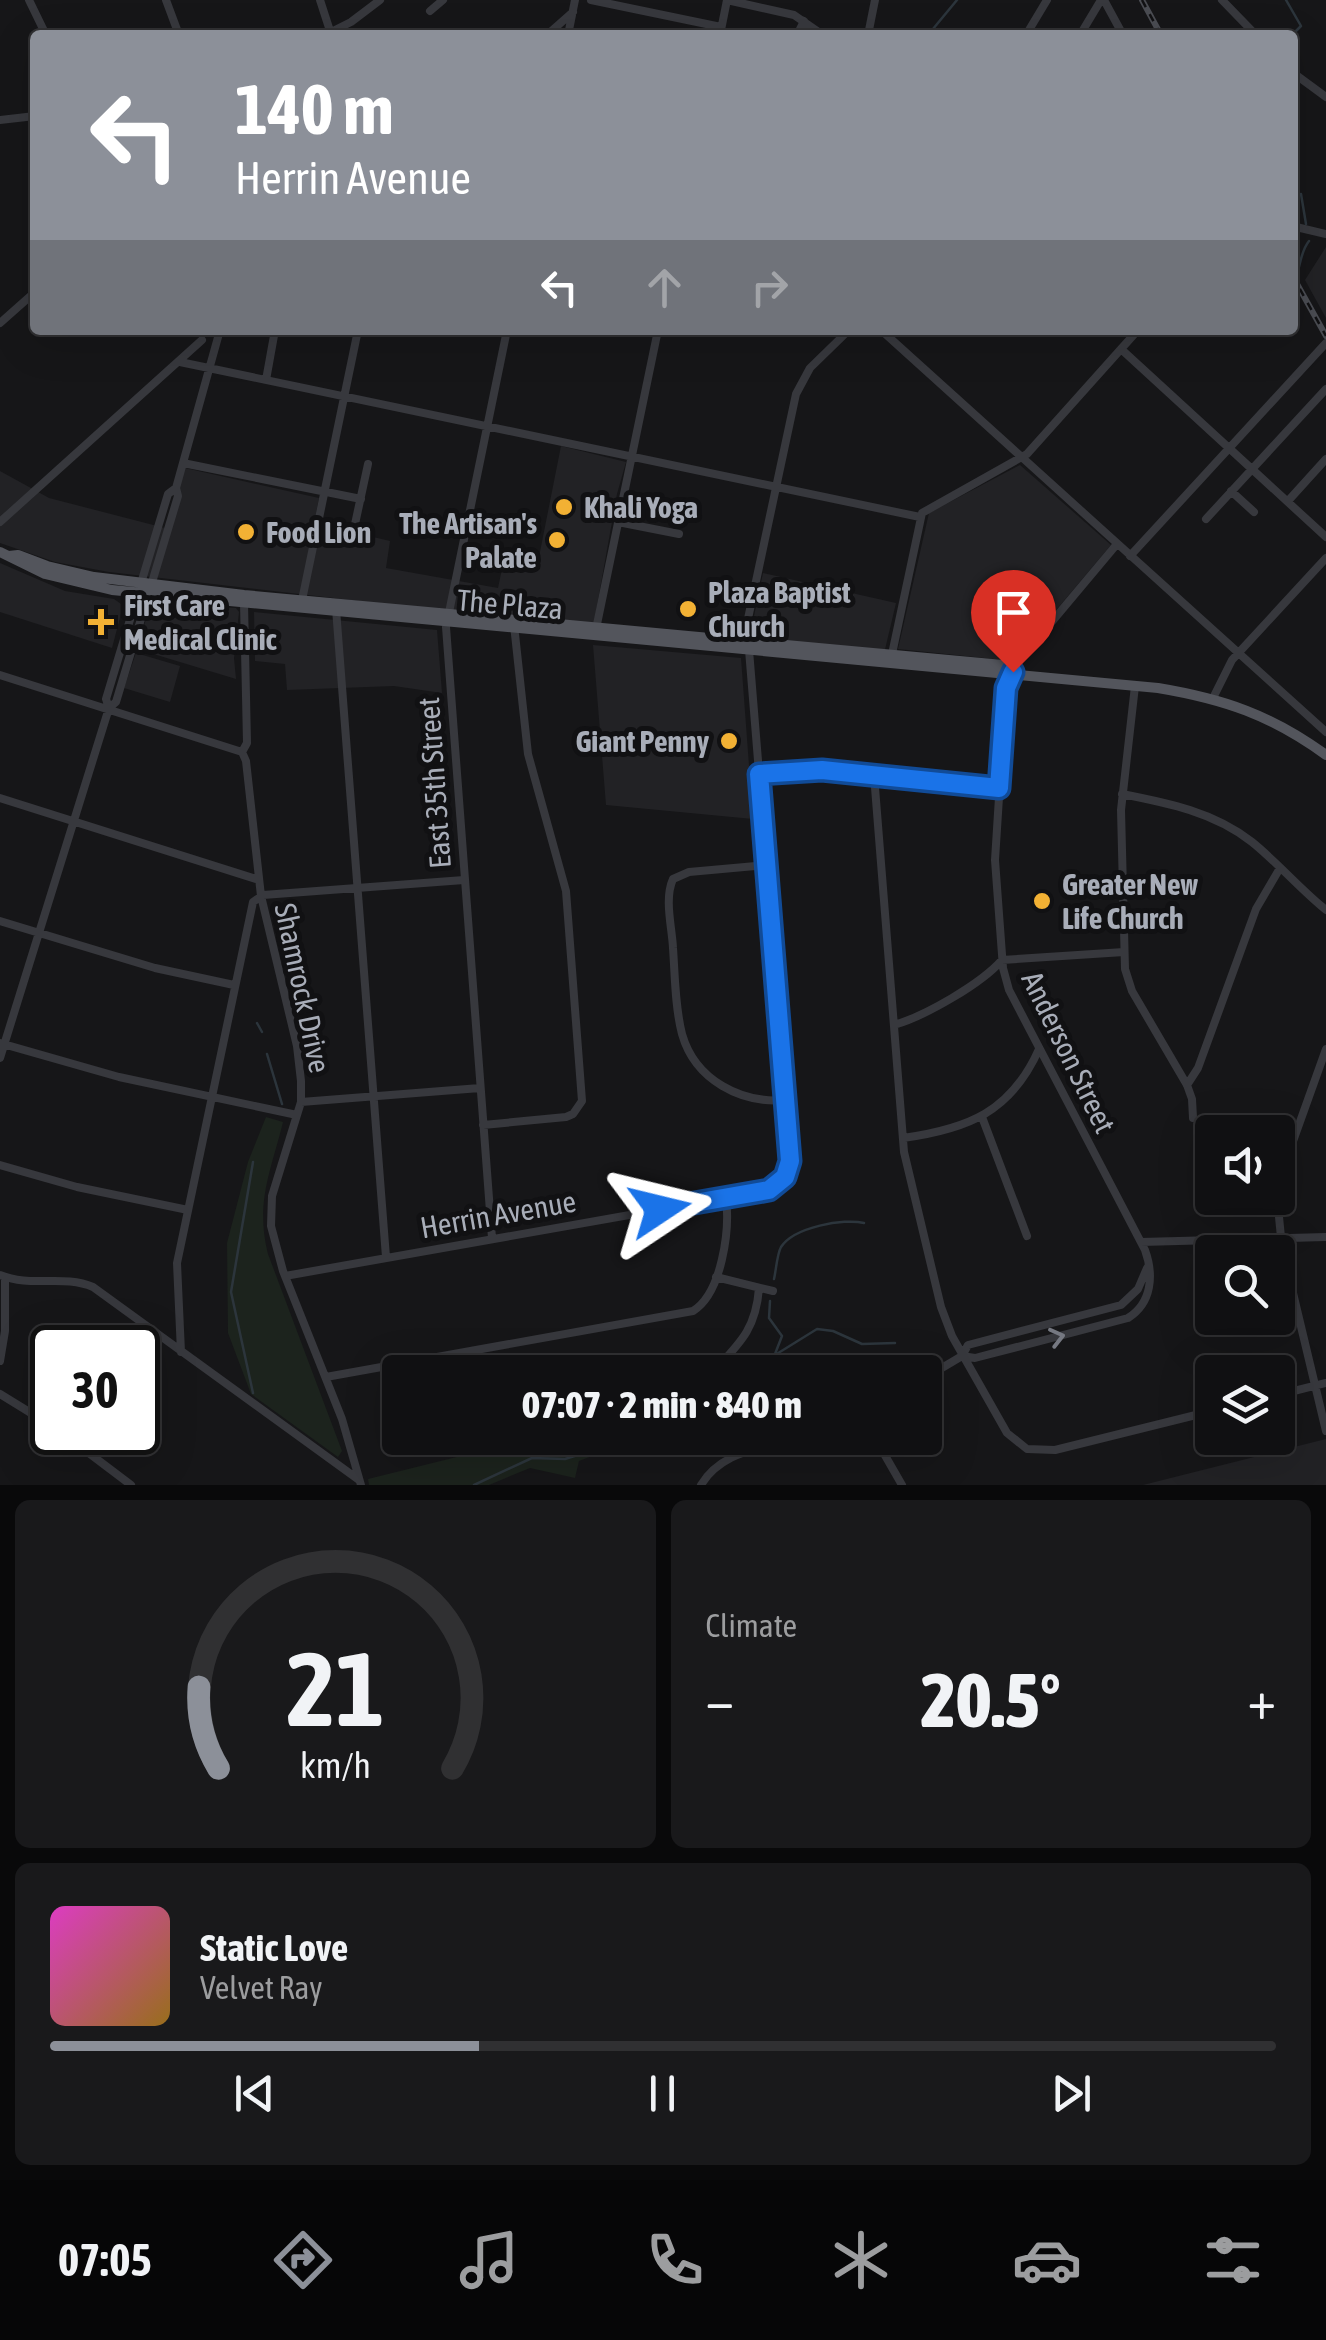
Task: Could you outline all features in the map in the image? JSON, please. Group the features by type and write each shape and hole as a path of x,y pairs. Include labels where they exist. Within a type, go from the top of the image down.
{"main road":[{"name":"The Plaza","path":"4,554 145,589 244,603 301,605"},
{"name":"The Plaza","path":"145,589 1135,686 1213,698 1265,717 1326,755"},
{"name":"The Plaza","path":"746,646 1003,664 1013,672"}],"street":[{"path":"29,0 44,30"},
{"path":"166,0 177,30"},
{"path":"320,0 328,30"},
{"path":"336,30 380,0"},
{"path":"430,11 442,0"},
{"path":"569,30 575,0"},
{"path":"591,0 716,30"},
{"path":"720,30 727,0 758,3 804,21 816,30"},
{"path":"869,30 875,0"},
{"path":"1029,30 1046,0"},
{"path":"1083,30 1103,0 1120,30"},
{"path":"1222,0 1251,30"},
{"path":"552,30 573,12"},
{"path":"800,30 804,21"},
{"path":"1298,76 1322,94 1326,82"},
{"path":"0,120 30,117"},
{"path":"1298,227 1326,234"},
{"path":"0,323 30,296"},
{"path":"0,1058 109,708 116,702 168,494 176,488 219,335"},
{"path":"266,380 274,335"},
{"path":"301,605 357,335"},
{"name":"East 35th Street","path":"492,1238 448,619 506,335"},
{"path":"595,632 657,335"},
{"name":"Herrin Avenue","path":"285,1276 769,1190 785,1177 790,1153 746,646 791,408 802,380 844,335"},
{"path":"887,335 1326,732"},
{"path":"892,654 920,517 927,508 1021,457 1134,335"},
{"path":"0,522 202,340"},
{"path":"1130,556 1326,342"},
{"path":"1121,349 1325,533"},
{"path":"180,362 920,517"},
{"path":"1206,518 1326,389"},
{"path":"1288,501 1326,459"},
{"path":"183,462 361,499"},
{"path":"354,524 368,464"},
{"path":"1231,491 1254,512"},
{"path":"618,522 680,534"},
{"name":"Anderson Street","path":"1118,544 1013,672 1006,688 995,860 1002,960 1009,990 1147,1256"},
{"path":"1213,698 1232,660 1326,558"},
{"name":"Shamrock Drive","path":"244,603 247,743 242,752 258,880 296,1046 301,1102 275,1180 271,1226 285,1276 326,1377 360,1482"},
{"path":"336,609 386,1257"},
{"path":"483,1125 566,1118 579,1108 582,1094 566,891 528,754 514,624"},
{"path":"0,674 242,752"},
{"path":"1135,686 1122,794 1124,952 1131,989 1187,1085 1194,1118"},
{"path":"759,774 822,770 999,788"},
{"path":"874,775 903,1138 941,1306 962,1356 1011,1438 1036,1451 1195,1415"},
{"path":"1122,794 1173,804 1209,817 1250,841 1323,908"},
{"path":"0,798 258,880"},
{"path":"674,878 688,872 766,865"},
{"path":"1187,1085 1198,1068 1256,909 1280,868"},
{"path":"664,870 674,878"},
{"path":"674,878 670,900 674,960 681,1028 687,1047 708,1075 727,1090 757,1099 786,1100"},
{"path":"181,1352 177,1273 251,906 261,896 464,880"},
{"path":"1323,908 1326,892"},
{"path":"0,921 155,968 234,985"},
{"path":"894,1025 992,972 1002,960 1124,952"},
{"path":"2,1044 119,1077 297,1115"},
{"path":"903,1138 954,1129 982,1117 1015,1090 1039,1049"},
{"path":"1280,1235 1282,1172 1324,1064 1326,1049"},
{"path":"301,1102 480,1088"},
{"path":"982,1117 1027,1236"},
{"path":"0,1165 77,1187 188,1210"},
{"path":"446,1355 686,1314 706,1302 716,1277 728,1220 726,1198"},
{"path":"1295,1238 1326,1237"},
{"path":"1141,1242 1195,1241"},
{"path":"962,1356 975,1358 1128,1318 1140,1308 1150,1287 1147,1256"},
{"path":"942,1368 962,1356 968,1345 1121,1304 1143,1282 1147,1256"},
{"path":"0,1360 5,1331 2,1276 25,1282 86,1284 360,1482"},
{"path":"716,1277 773,1291"},
{"path":"729,1355 749,1331 758,1306 759,1288"},
{"path":"1295,1302 1326,1431"},
{"path":"326,1377 382,1367"},
{"path":"1295,1391 1326,1383"},
{"path":"0,1394 30,1412"},
{"path":"91,1455 131,1485"},
{"path":"701,1485 716,1467 735,1455"},
{"path":"885,1455 902,1485"}],"shaded area":[{"path":"1326,247 1326,318 1305,280"},
{"path":"561,446 626,462 593,628 109,572 55,562 0,543 0,471 49,498 165,528 185,468 319,498 314,523 390,541 386,568 498,588 503,564 536,572"},
{"path":"1020,465 1111,545 1013,661 898,649 929,513"},
{"path":"0,563 65,591 114,599 121,604 112,648 0,612"},
{"path":"763,573 896,603 883,658 749,640"},
{"path":"156,604 236,608 236,679 137,649 149,609"},
{"path":"254,612 437,630 442,693 394,686 287,690 285,664 255,661"},
{"path":"593,645 741,658 753,819 606,805"},
{"path":"136,653 180,666 170,702 124,688"},
{"path":"266,1117 283,1122 264,1203 264,1236 342,1451 338,1457 251,1394 228,1333 227,1243 248,1162"},
{"path":"1326,1439 1326,1485 1143,1485 1262,1455 1295,1455 1295,1447"},
{"path":"465,1455 595,1455 579,1461 575,1478 530,1468 489,1485 369,1485 368,1479"}],"waterway":[{"path":"932,30 957,0"},
{"path":"1286,0 1301,26 1297,30"},
{"path":"1301,194 1306,224"},
{"path":"1298,270 1309,241"},
{"path":"257,1023 262,1032"},
{"path":"267,1054 282,1104"},
{"path":"253,1162 231,1292 253,1393"},
{"path":"774,1279 781,1247 787,1240 832,1223 864,1223"},
{"path":"770,1301 769,1318 782,1336 775,1354"},
{"path":"775,1355 817,1329 833,1331 862,1344 895,1343"},
{"path":"474,1485 532,1458 565,1459 578,1455"}],"railway":[{"path":"1142,0 1158,30"},
{"path":"1298,286 1326,336"}],"place":[{"name":"Khali Yoga","path":"564,507"},
{"name":"Food Lion","path":"246,532"},
{"name":"The Artisan's Palate","path":"557,540"},
{"name":"Plaza Baptist Church","path":"688,609"},
{"name":"First Care Medical Clinic","path":"101,622"},
{"name":"Giant Penny","path":"729,741"},
{"name":"Greater New Life Church","path":"1042,901"}],"route":[{"path":"660,1209 769,1190 785,1177 790,1161 759,774 822,770 999,788 1006,688 1013,672"}]}
